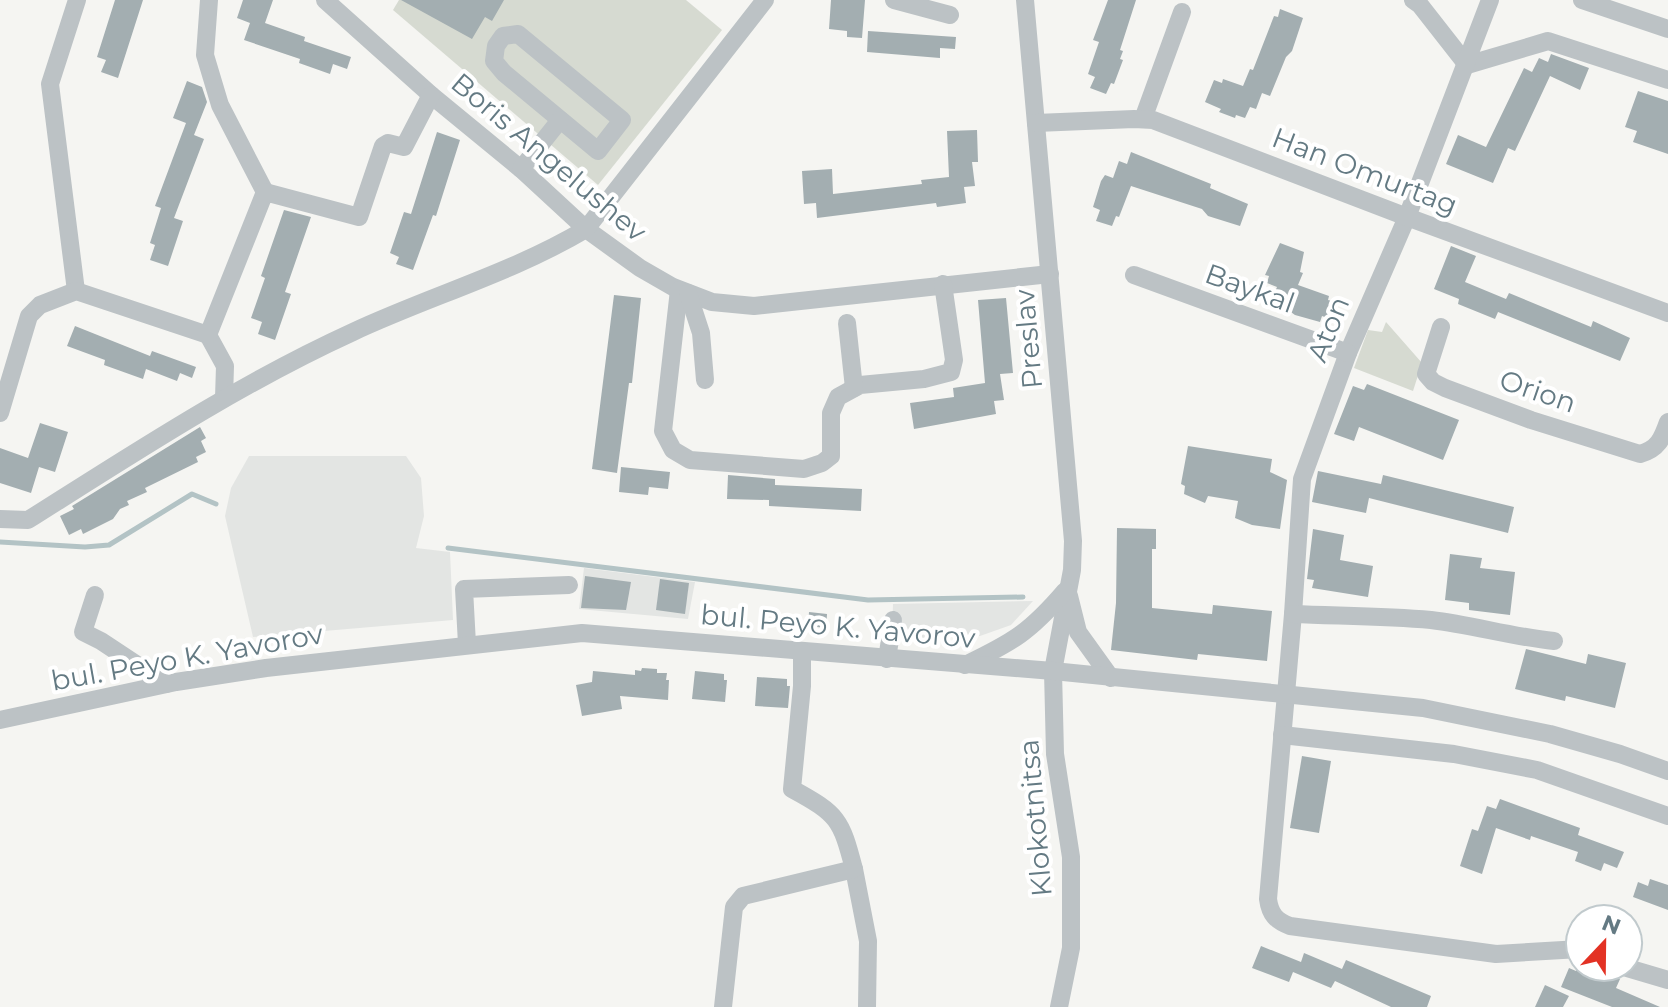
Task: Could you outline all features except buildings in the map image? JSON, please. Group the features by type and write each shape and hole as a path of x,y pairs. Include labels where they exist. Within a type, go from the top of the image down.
{"street":[{"path":"76,291 50,84 77,0"},
{"path":"209,0 205,55 220,105 265,192 359,217 383,146 388,143 404,147 431,95"},
{"name":"Boris Angelushev","path":"325,0 586,229 640,268 683,291 712,302 754,306 1050,274"},
{"path":"0,519 28,520 224,398 353,331 477,282 552,249 586,229 765,0"},
{"path":"894,0 950,15"},
{"name":"Preslav","path":"1025,0 1073,541 1072,570 1053,671"},
{"path":"1413,0 1467,65 1548,41 1668,80"},
{"name":"Aton","path":"1490,0 1407,217 1348,353 1302,479 1268,899 1273,915 1290,926 1496,954 1564,950"},
{"path":"1582,0 1668,29"},
{"path":"1143,119 1182,12"},
{"path":"518,34 530,42 622,120 598,151 560,120 494,61 496,46 503,36 518,34"},
{"name":"Han Omurtag","path":"1036,123 1143,119 1171,126 1668,313"},
{"path":"521,169 560,120"},
{"path":"208,335 265,192"},
{"name":"Baykal","path":"1134,275 1348,353"},
{"path":"683,291 663,431 673,450 690,460 804,469 822,463 831,456 831,413 838,397 860,385 924,379 951,372 954,360 943,284"},
{"path":"0,413 29,316 40,305 76,291 208,335 225,366 224,398"},
{"path":"683,291 701,333 705,380"},
{"path":"847,323 854,388"},
{"name":"Orion","path":"1441,327 1426,374 1445,388 1531,420 1640,454 1654,450 1663,438 1668,422"},
{"path":"467,644 464,589 569,585"},
{"path":"963,665 1022,635 1039,622 1067,589"},
{"path":"1067,589 1078,632 1111,678"},
{"path":"95,595 83,632 166,684"},
{"path":"1293,614 1430,620 1554,641"},
{"path":"887,659 893,620"},
{"name":"bul. Peyo K. Yavorov","path":"0,720 166,684 266,668 582,633 1053,671 1423,708 1585,743 1668,771"},
{"path":"802,651 802,686 792,789 824,806 844,829 868,941 867,1007"},
{"name":"Klokotnitsa","path":"1053,671 1055,754 1071,857 1071,948 1059,1007"},
{"path":"1282,735 1454,754 1537,770 1668,816"},
{"path":"723,1007 737,901 743,896 854,869"},
{"path":"1644,973 1668,980"}],"shaded area":[{"path":"399,0 686,0 722,30 598,185 393,10"},
{"path":"1386,322 1422,363 1413,391 1354,368 1368,330 1382,332"},
{"path":"249,456 406,456 421,478 424,516 416,548 450,552 453,620 253,637 225,516 231,488"},
{"path":"584,568 695,582 688,619 579,609"},
{"path":"1033,601 1011,625 980,636 917,638 897,637 892,632 893,604"}],"waterway":[{"path":"0,542 85,547 109,545 192,494 216,504"},
{"path":"448,548 868,600 1023,597"}]}
